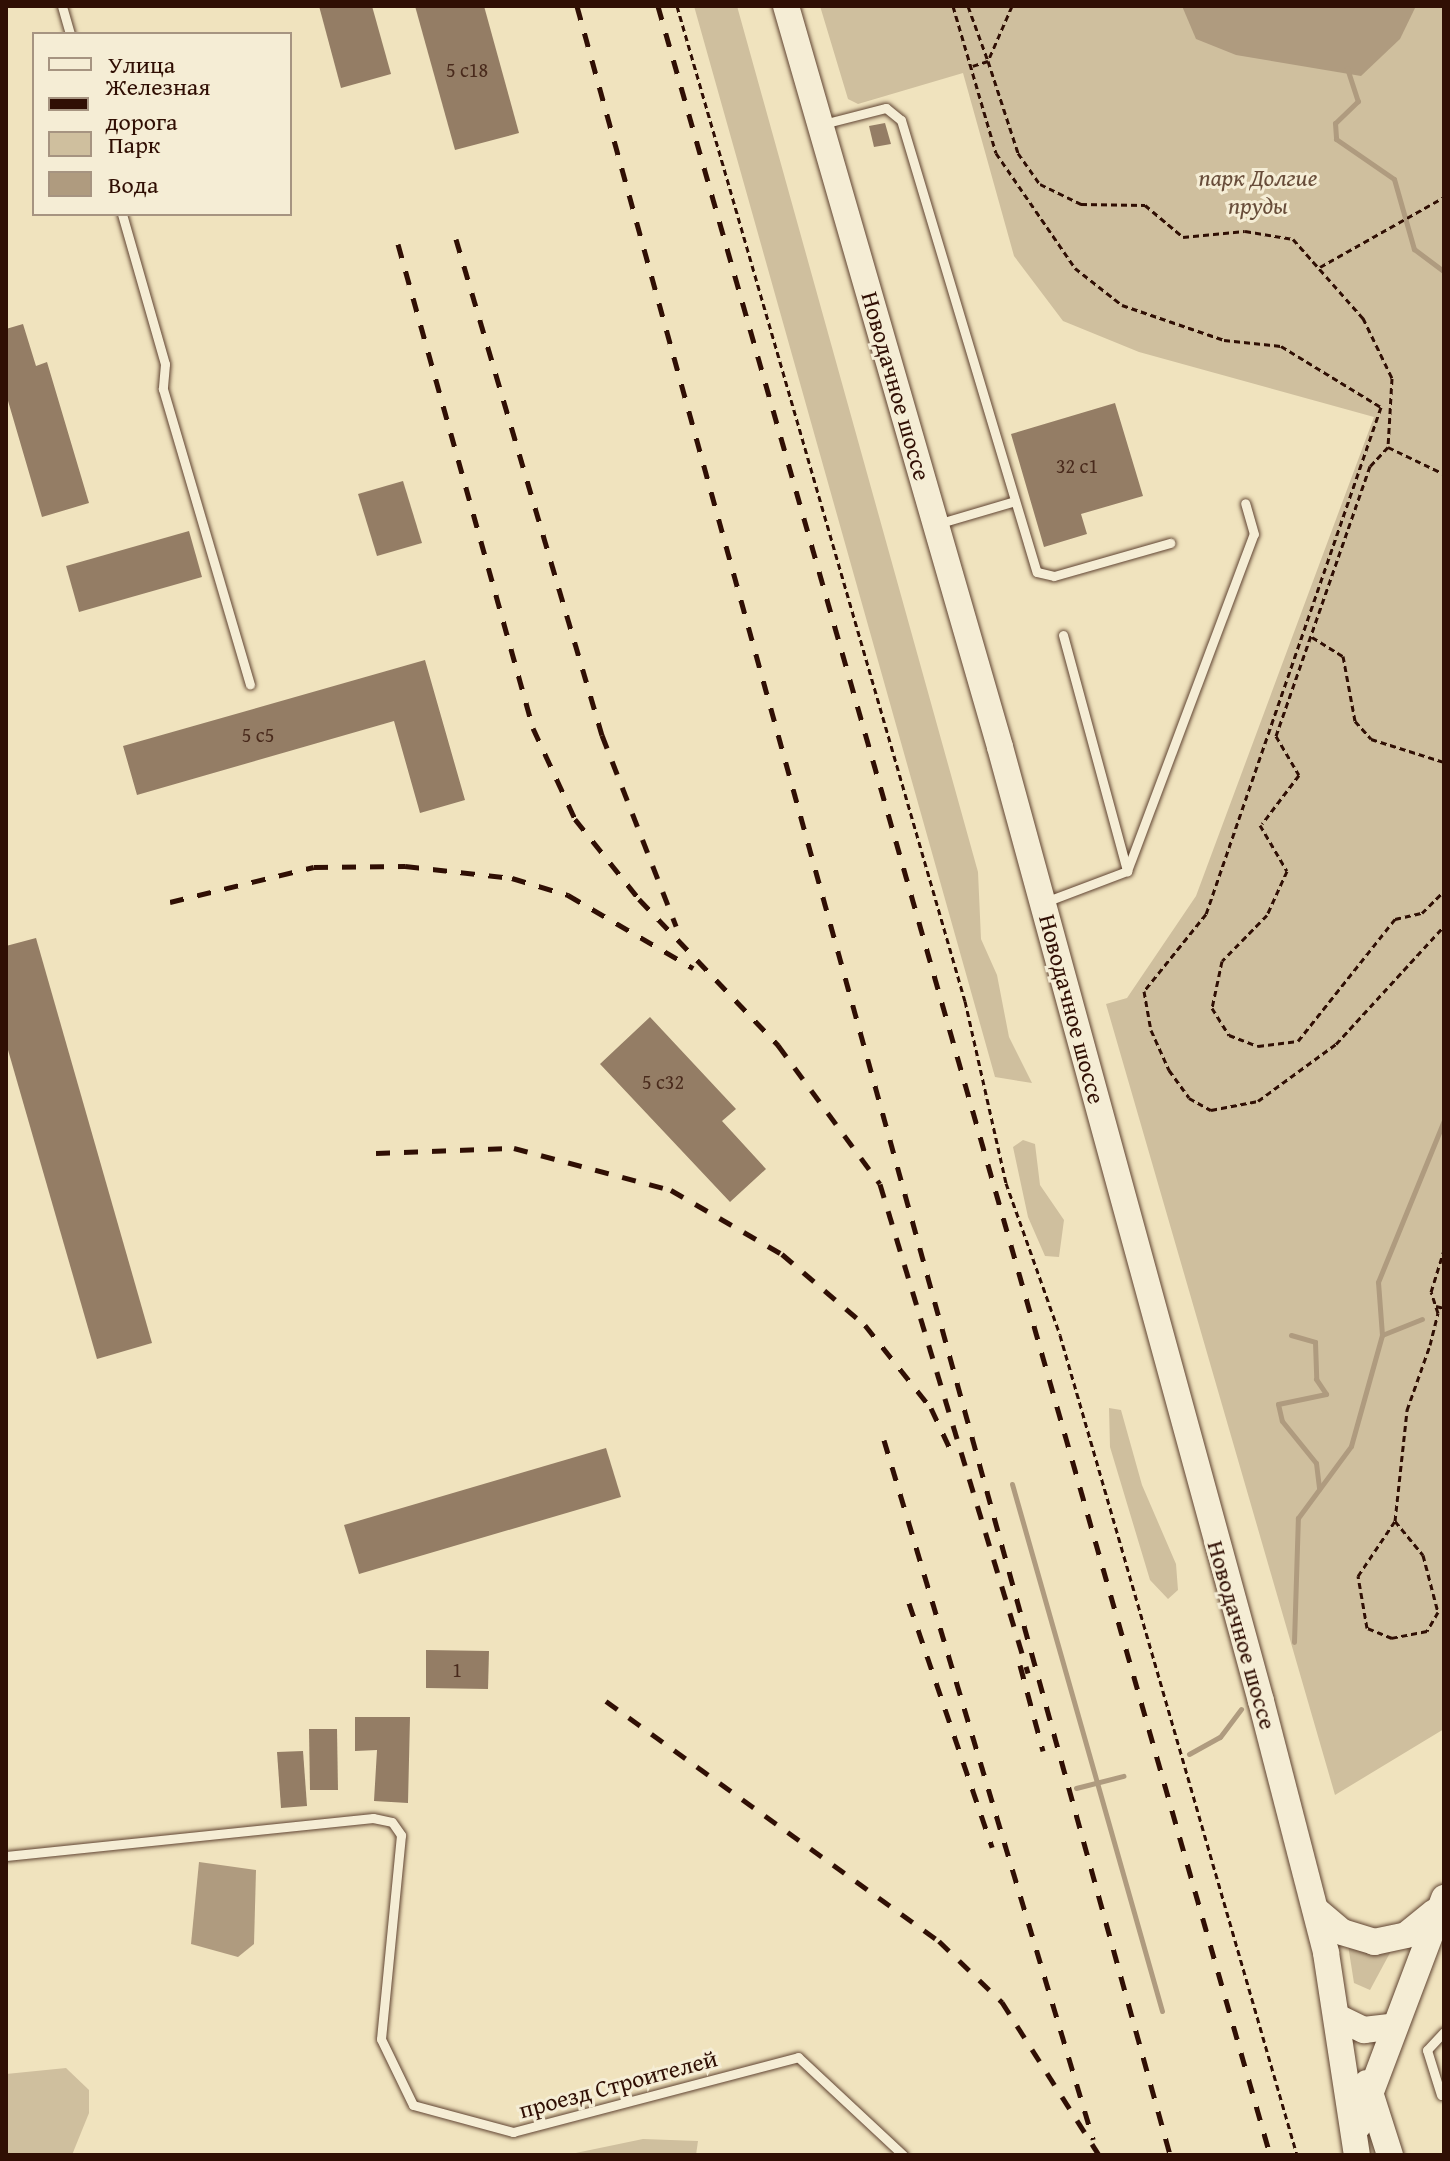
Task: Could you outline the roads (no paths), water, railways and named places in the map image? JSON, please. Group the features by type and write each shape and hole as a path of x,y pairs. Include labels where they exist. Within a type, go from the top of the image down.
{"street":[{"name":"Новодачное шоссе","path":"786,6 1043,902 1316,1910 1339,2018 1356,2152"},
{"path":"1316,1910 1356,1939 1388,1942 1442,1902"},
{"path":"1369,2086 1442,1902"},
{"name":"Новодачное шоссе","path":"1339,2018 1369,2086 1390,2155"},
{"path":"1339,2018 1364,2030 1390,2027"},
{"name":"Новодачное шоссе","path":"1356,2152 1369,2086"}],"lane":[{"path":"62,6 69,32"},
{"path":"821,125 886,108 901,120 1033,565 1045,576 1170,543"},
{"path":"123,216 165,364 163,389 250,684"},
{"path":"936,525 1015,501"},
{"path":"1043,902 1127,871 1254,534 1245,503"},
{"path":"1063,635 1127,871"},
{"name":"проезд Строителей","path":"6,1856 373,1818 392,1822 401,1835 381,2039 413,2105 513,2132 798,2057 903,2155"},
{"path":"1444,2032 1427,2050 1444,2106"}],"water":[{"path":"1182,6 1416,6 1400,39 1361,76 1236,55 1196,39"},
{"path":"199,1862 256,1870 254,1944 238,1957 191,1944"}],"waterway":[{"path":"1347,68 1358,101 1335,123 1336,139 1394,179 1414,249 1444,272"},
{"path":"1294,1642 1298,1518 1351,1446 1382,1335 1378,1282 1444,1120"},
{"path":"1382,1335 1422,1319"},
{"path":"1291,1335 1315,1342 1316,1379 1326,1394 1278,1404 1282,1421 1316,1463 1319,1489"},
{"path":"1012,1484 1162,2011"},
{"path":"1189,1754 1220,1737 1241,1709"},
{"path":"1076,1788 1123,1776"}],"railway":[{"path":"577,6 1170,2155"},
{"path":"658,6 1270,2155"},
{"path":"456,239 602,735 676,926"},
{"path":"398,244 533,728 575,819 639,899 778,1045 880,1184 1028,1673"},
{"path":"170,902 314,867 405,866 512,878 568,895 693,968"},
{"path":"376,1153 514,1148 671,1190 782,1254 865,1325 931,1408 953,1455"},
{"path":"884,1440 1093,2139"},
{"path":"909,1603 992,1847"},
{"path":"1020,1665 1043,1751"},
{"path":"606,1701 939,1941 1002,2002 1099,2155"}],"park label":[{"name":"парк Долгие пруды","path":"1258,192"}]}
